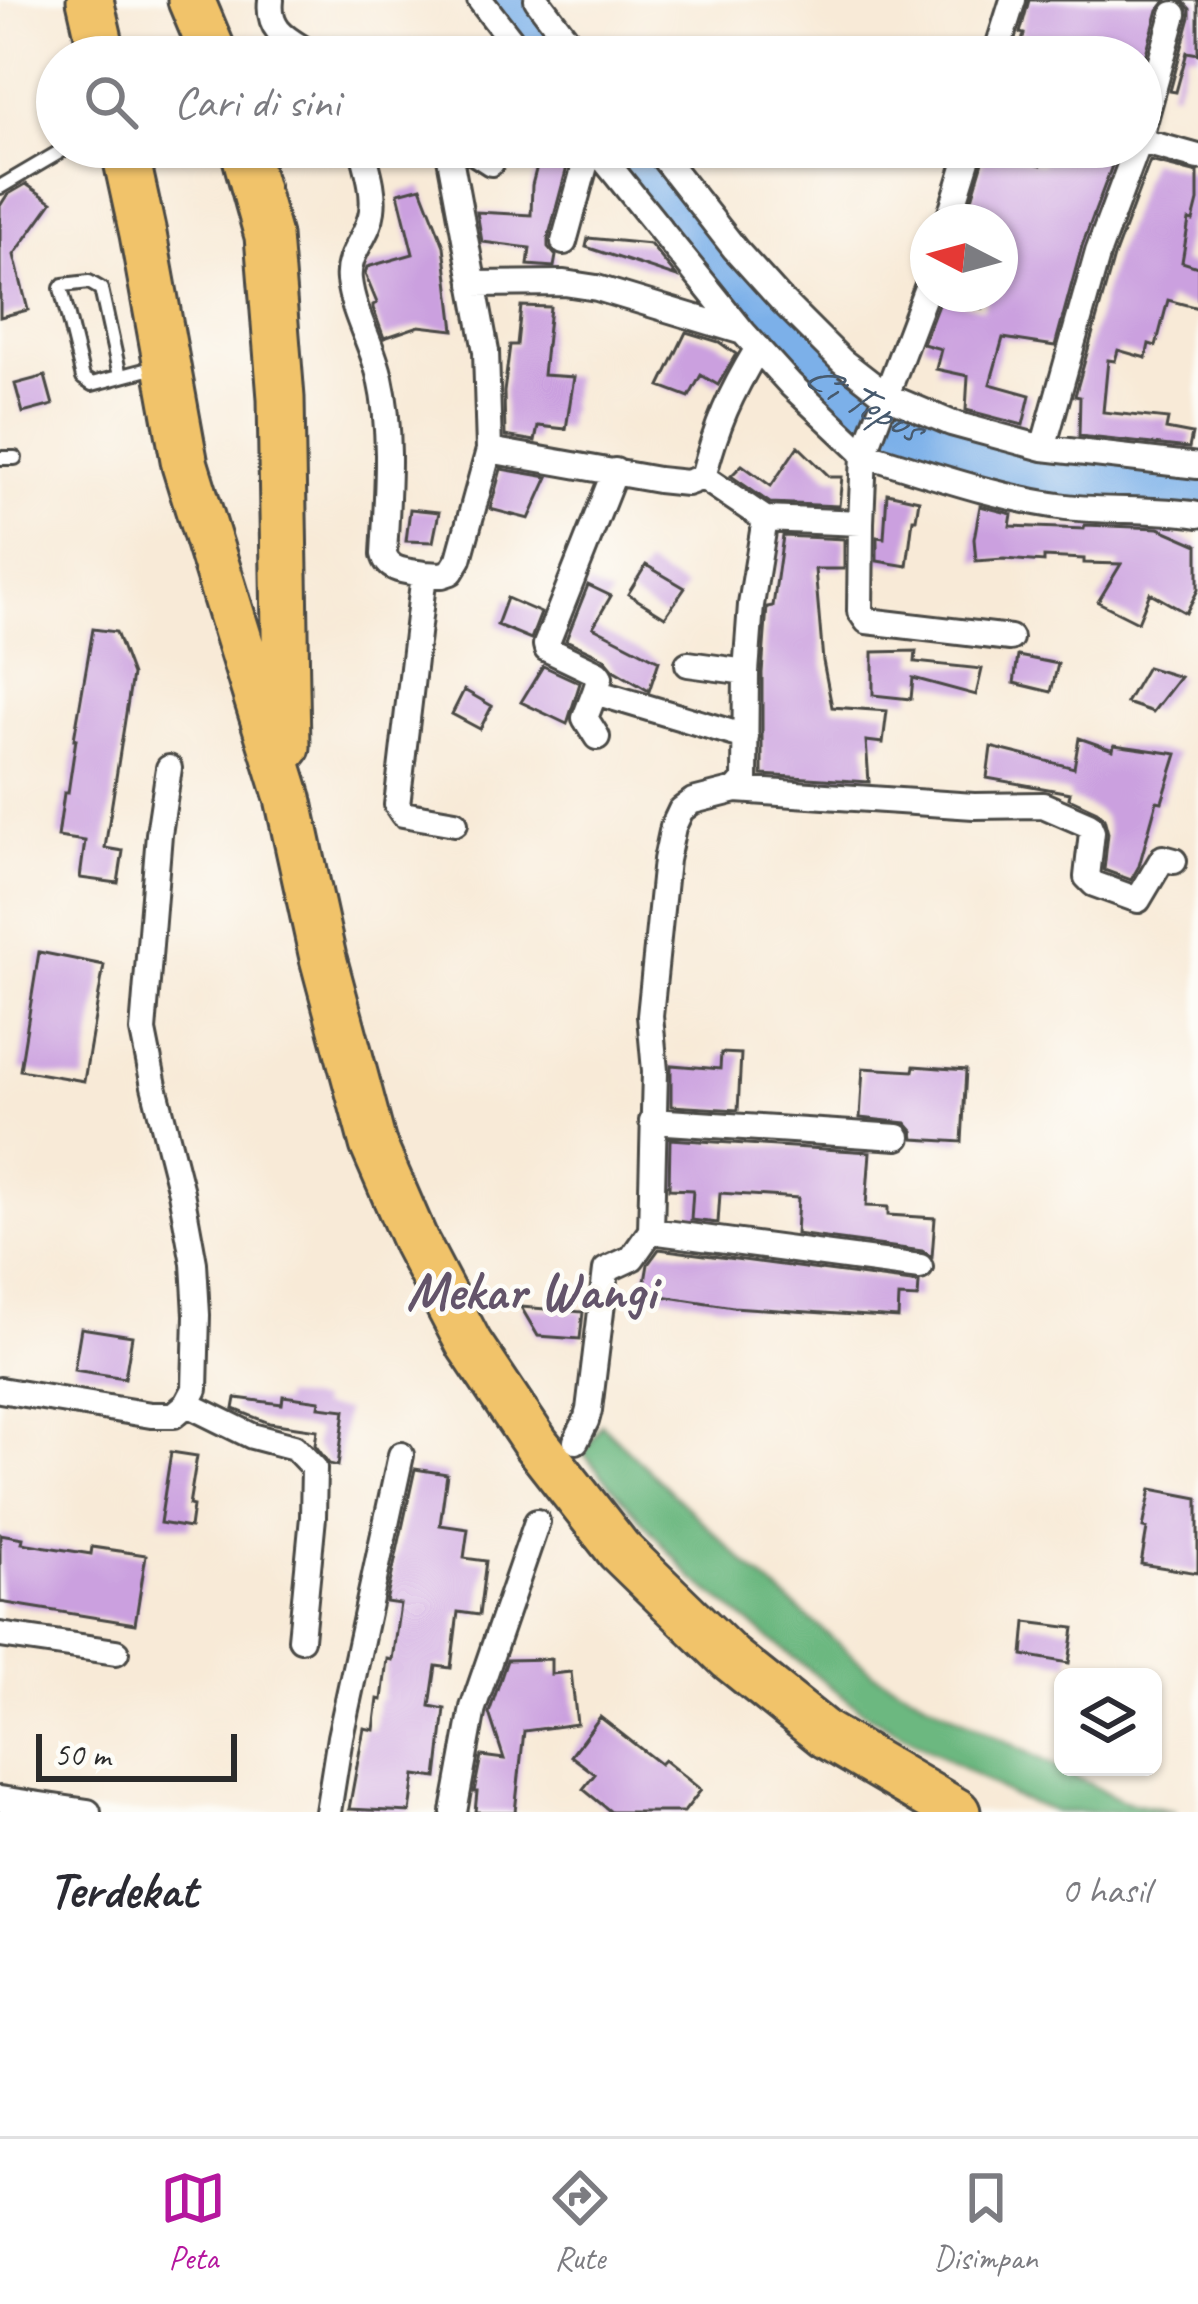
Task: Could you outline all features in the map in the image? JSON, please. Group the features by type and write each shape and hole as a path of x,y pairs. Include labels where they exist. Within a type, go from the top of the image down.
{"highway":[{"path":"90,0 98,36"},
{"path":"191,0 206,36"},
{"path":"129,168 185,465 288,799 323,958 373,1144 416,1243 480,1361 536,1444 619,1550 730,1658 826,1735 957,1812"},
{"path":"249,168 268,236 281,398 288,799"}],"street":[{"path":"271,0 272,24 284,36"},
{"path":"480,0 508,36"},
{"path":"537,0 564,36"},
{"path":"1002,36 1013,0"},
{"path":"1162,58 1174,14"},
{"path":"1162,147 1198,157"},
{"path":"367,168 372,214 349,268 350,286 380,372 385,403 389,463 384,554 391,567 442,575 452,572 459,559 489,450 486,351 452,168"},
{"path":"565,242 586,168"},
{"path":"609,168 750,340 791,385 866,450 980,489 1066,507 1198,515"},
{"path":"671,168 782,301 884,402 1043,448 1198,466"},
{"path":"954,204 965,168"},
{"path":"1043,448 1098,252 1129,168"},
{"path":"473,284 564,283 596,288 750,340"},
{"path":"918,312 866,450 860,611 867,621 1010,638"},
{"path":"703,477 718,422 750,340"},
{"path":"489,450 687,483 703,477"},
{"path":"598,737 585,718 600,677 546,646 615,471"},
{"path":"703,477 765,519 861,523"},
{"path":"736,790 745,780 751,605 765,519"},
{"path":"424,574 396,799 403,814 455,823"},
{"path":"688,664 746,672"},
{"path":"596,692 746,737"},
{"path":"0,1390 173,1415 195,1389 194,1263 143,1031 169,768"},
{"path":"576,1441 589,1410 606,1270 632,1258 651,1231 655,1071 650,1016 666,860 681,809 693,800 736,790 974,806 1042,805 1090,825 1087,877 1094,884 1138,900 1162,858 1174,861"},
{"path":"652,1120 898,1137"},
{"path":"651,1231 920,1267"},
{"path":"187,1404 252,1436 294,1447 314,1468 302,1639"},
{"path":"328,1812 401,1455"},
{"path":"454,1812 472,1708 537,1522"},
{"path":"0,1635 116,1652"},
{"path":"0,1799 88,1812"}],"lane":[{"path":"0,187 36,166"},
{"path":"120,376 100,289 93,282 63,285 83,378 92,384 166,364"}],"green space":[{"path":"601,1424 748,1566 874,1674 1054,1766 1054,1776 1074,1776 1123,1801 1176,1812 1056,1812 1012,1796 863,1712 692,1578 584,1454"}],"building":[{"path":"1029,0 1166,0 1151,36 1020,33"},
{"path":"1182,0 1198,0 1198,54 1187,52 1176,92 1170,91 1190,17"},
{"path":"1162,164 1198,173 1198,201 1193,221 1189,220 1182,262 1198,267 1198,308 1168,300 1156,346 1149,344 1146,358 1118,350 1115,361 1108,360 1103,412 1168,419 1166,429 1192,434 1189,448 1079,436 1080,397 1075,396 1114,257 1147,168 1162,168"},
{"path":"536,168 566,168 548,239 556,256 554,267 528,265 530,248 482,242 477,212 531,215"},
{"path":"981,168 1111,168 1082,246 1055,346 1003,338 990,384 1030,395 1023,425 966,410 968,376 936,369 941,349 923,344 935,312 1018,312 1018,204 970,204"},
{"path":"26,184 52,202 14,255 28,310 0,317 0,206 7,195"},
{"path":"421,187 444,246 454,330 419,326 384,338 365,274 367,267 413,254 398,193"},
{"path":"588,238 650,244 677,277 586,247"},
{"path":"521,306 550,307 543,375 574,377 566,429 538,426 535,441 505,436 504,392 510,345 517,345"},
{"path":"686,332 719,342 736,354 718,385 701,375 689,397 660,386"},
{"path":"45,376 53,405 23,413 15,384"},
{"path":"798,446 830,477 842,477 839,506 770,503 731,476 742,465 771,486"},
{"path":"501,469 548,477 529,519 490,509"},
{"path":"887,493 919,500 907,566 877,561"},
{"path":"980,506 1012,514 1010,526 1159,528 1198,545 1198,590 1186,613 1150,593 1138,622 1098,602 1121,564 1044,557 1044,562 976,561"},
{"path":"410,509 439,512 433,542 406,541"},
{"path":"783,536 844,539 844,569 815,569 823,661 832,707 887,711 883,743 866,741 869,782 762,775 767,607 773,606"},
{"path":"646,565 685,588 665,617 628,594"},
{"path":"588,585 611,596 593,627 659,661 649,691 615,671 604,658 566,640"},
{"path":"507,598 541,613 531,639 497,625"},
{"path":"93,629 116,632 132,675 105,848 123,851 118,883 80,878 85,841 58,837"},
{"path":"916,651 915,662 982,669 976,695 913,678 911,699 873,695 873,652"},
{"path":"1018,656 1058,664 1051,692 1014,683"},
{"path":"543,666 580,683 567,724 521,702"},
{"path":"1147,667 1180,677 1153,712 1126,703"},
{"path":"464,690 492,706 480,729 452,714"},
{"path":"1079,738 1113,750 1114,745 1177,754 1131,880 1104,870 1108,833 1097,811 1069,798 1070,793 987,778 991,747 1074,768"},
{"path":"39,952 104,965 84,1081 20,1070"},
{"path":"721,1053 741,1054 738,1110 671,1106 671,1065 720,1069"},
{"path":"914,1066 966,1070 962,1142 914,1139 906,1123 860,1118 863,1068 913,1071"},
{"path":"670,1139 870,1152 866,1206 888,1207 888,1215 935,1218 932,1257 922,1251 796,1234 798,1198 720,1193 718,1223 691,1220 693,1190 669,1189"},
{"path":"659,1249 919,1283 918,1298 899,1297 898,1318 733,1307 643,1293 648,1264"},
{"path":"521,1307 583,1312 580,1339 538,1336"},
{"path":"81,1328 132,1336 125,1378 74,1370"},
{"path":"283,1396 345,1410 338,1466 329,1464 315,1445 317,1430 269,1423 234,1409 236,1398 282,1404"},
{"path":"171,1452 197,1456 190,1528 160,1523"},
{"path":"415,1469 447,1474 440,1525 468,1529 464,1558 486,1561 479,1615 458,1612 451,1668 436,1666 430,1706 445,1709 437,1778 415,1775 410,1812 349,1809 364,1728 374,1730 387,1659 392,1660 400,1604 386,1602"},
{"path":"1151,1489 1198,1498 1198,1573 1141,1564"},
{"path":"0,1534 23,1538 22,1543 91,1554 92,1547 146,1555 135,1624 0,1602"},
{"path":"1026,1622 1074,1628 1069,1663 1023,1655"},
{"path":"551,1659 551,1674 571,1672 577,1724 524,1731 515,1812 475,1812 481,1756 504,1759 489,1713 507,1660"},
{"path":"600,1717 701,1790 684,1812 611,1812 583,1789 595,1774 571,1756"}],"waterway":[{"name":"Ci Tepus","path":"507,0 537,36"},
{"name":"Ci Tepus","path":"644,168 721,264 832,385 993,466 1198,494"}],"district":[{"name":"Mekar Wangi","path":"531,1290"}]}
